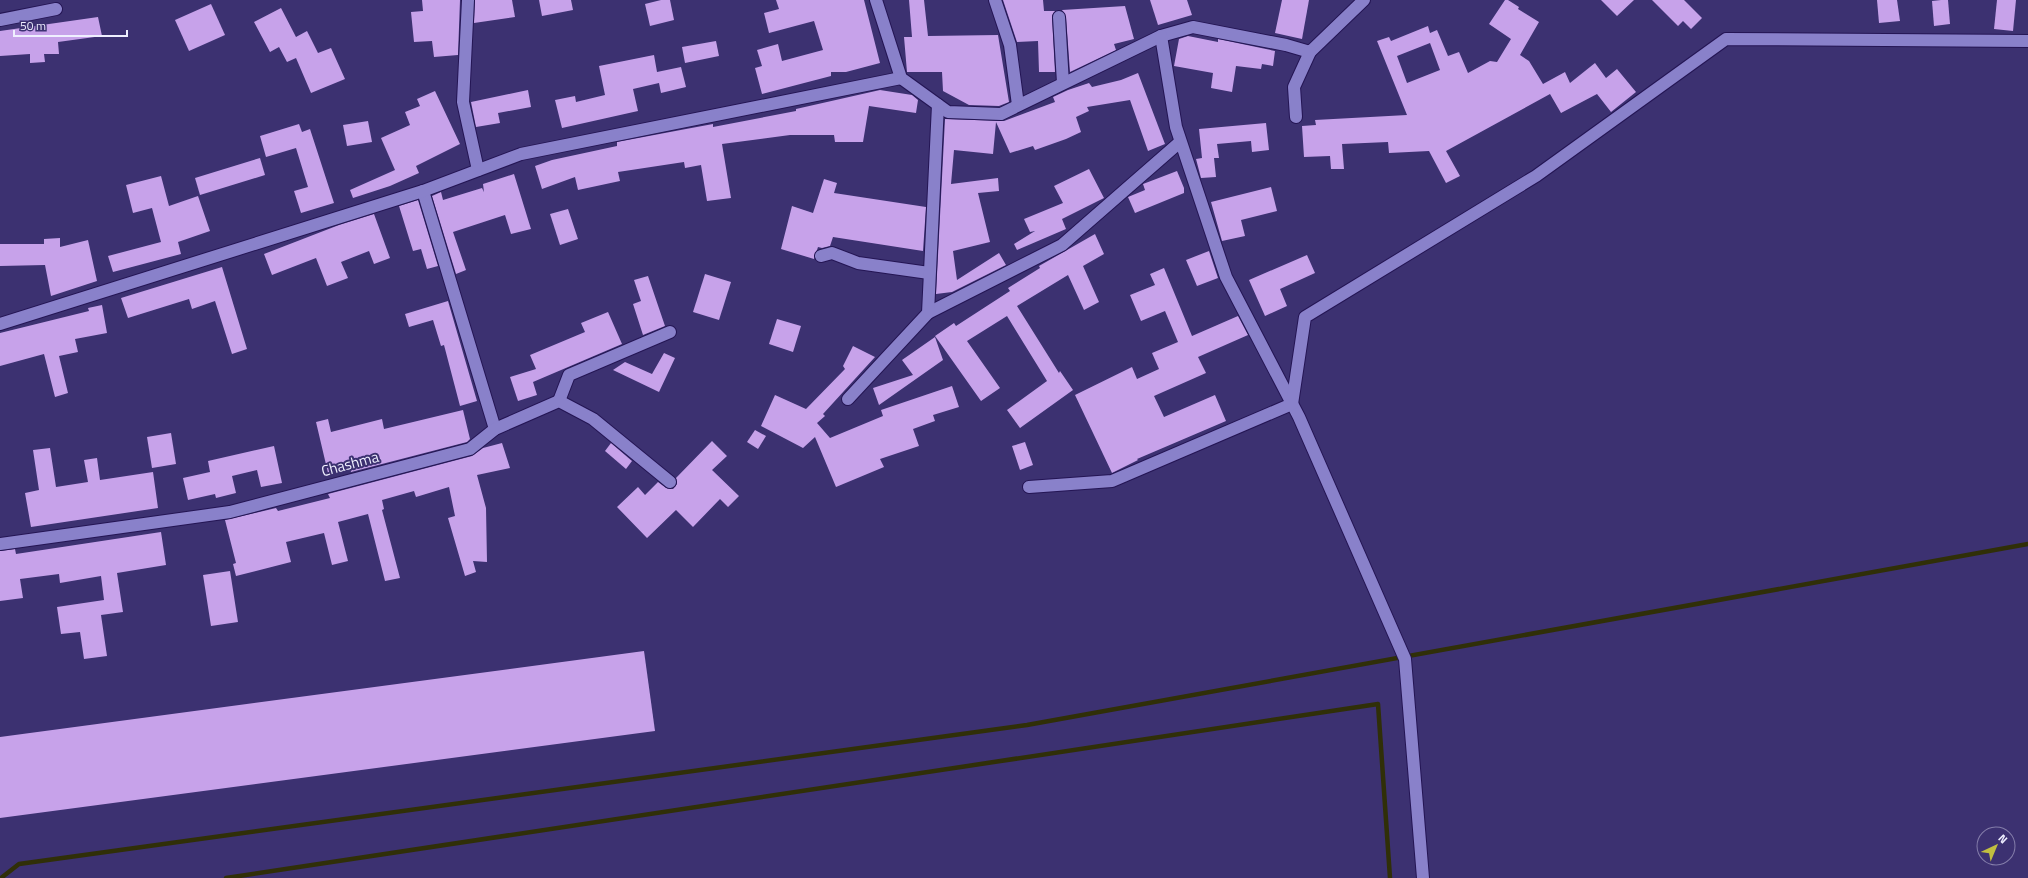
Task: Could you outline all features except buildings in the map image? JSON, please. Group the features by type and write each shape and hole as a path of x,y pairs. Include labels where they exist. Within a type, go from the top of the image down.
{"street":[{"path":"468,0 462,102 478,170"},
{"path":"876,0 901,78 948,112 1001,114 1161,36 1193,27 1286,45 1310,52"},
{"path":"995,0 1010,45 1018,106"},
{"path":"1296,117 1294,87 1310,52 1364,0"},
{"path":"0,20 56,9"},
{"path":"1059,18 1063,83"},
{"path":"1161,36 1176,127 1180,142 1226,277 1292,404 1403,655 1423,878"},
{"path":"1292,404 1305,317 1536,176 1726,39 2028,41"},
{"path":"0,324 422,191 521,154 901,78"},
{"path":"928,313 938,105"},
{"path":"848,400 928,313 1062,245 1180,142"},
{"path":"422,191 495,429"},
{"path":"821,256 832,253 858,263 929,273"},
{"path":"670,332 569,375 559,401 593,419 670,482"},
{"name":"Chashma","path":"0,544 230,512 470,450 495,429 559,401"},
{"path":"1029,487 1112,481 1292,404"}],"waterway":[{"path":"1,878 19,864 1027,725 2028,544"},
{"path":"226,878 1378,704 1390,878"}]}
